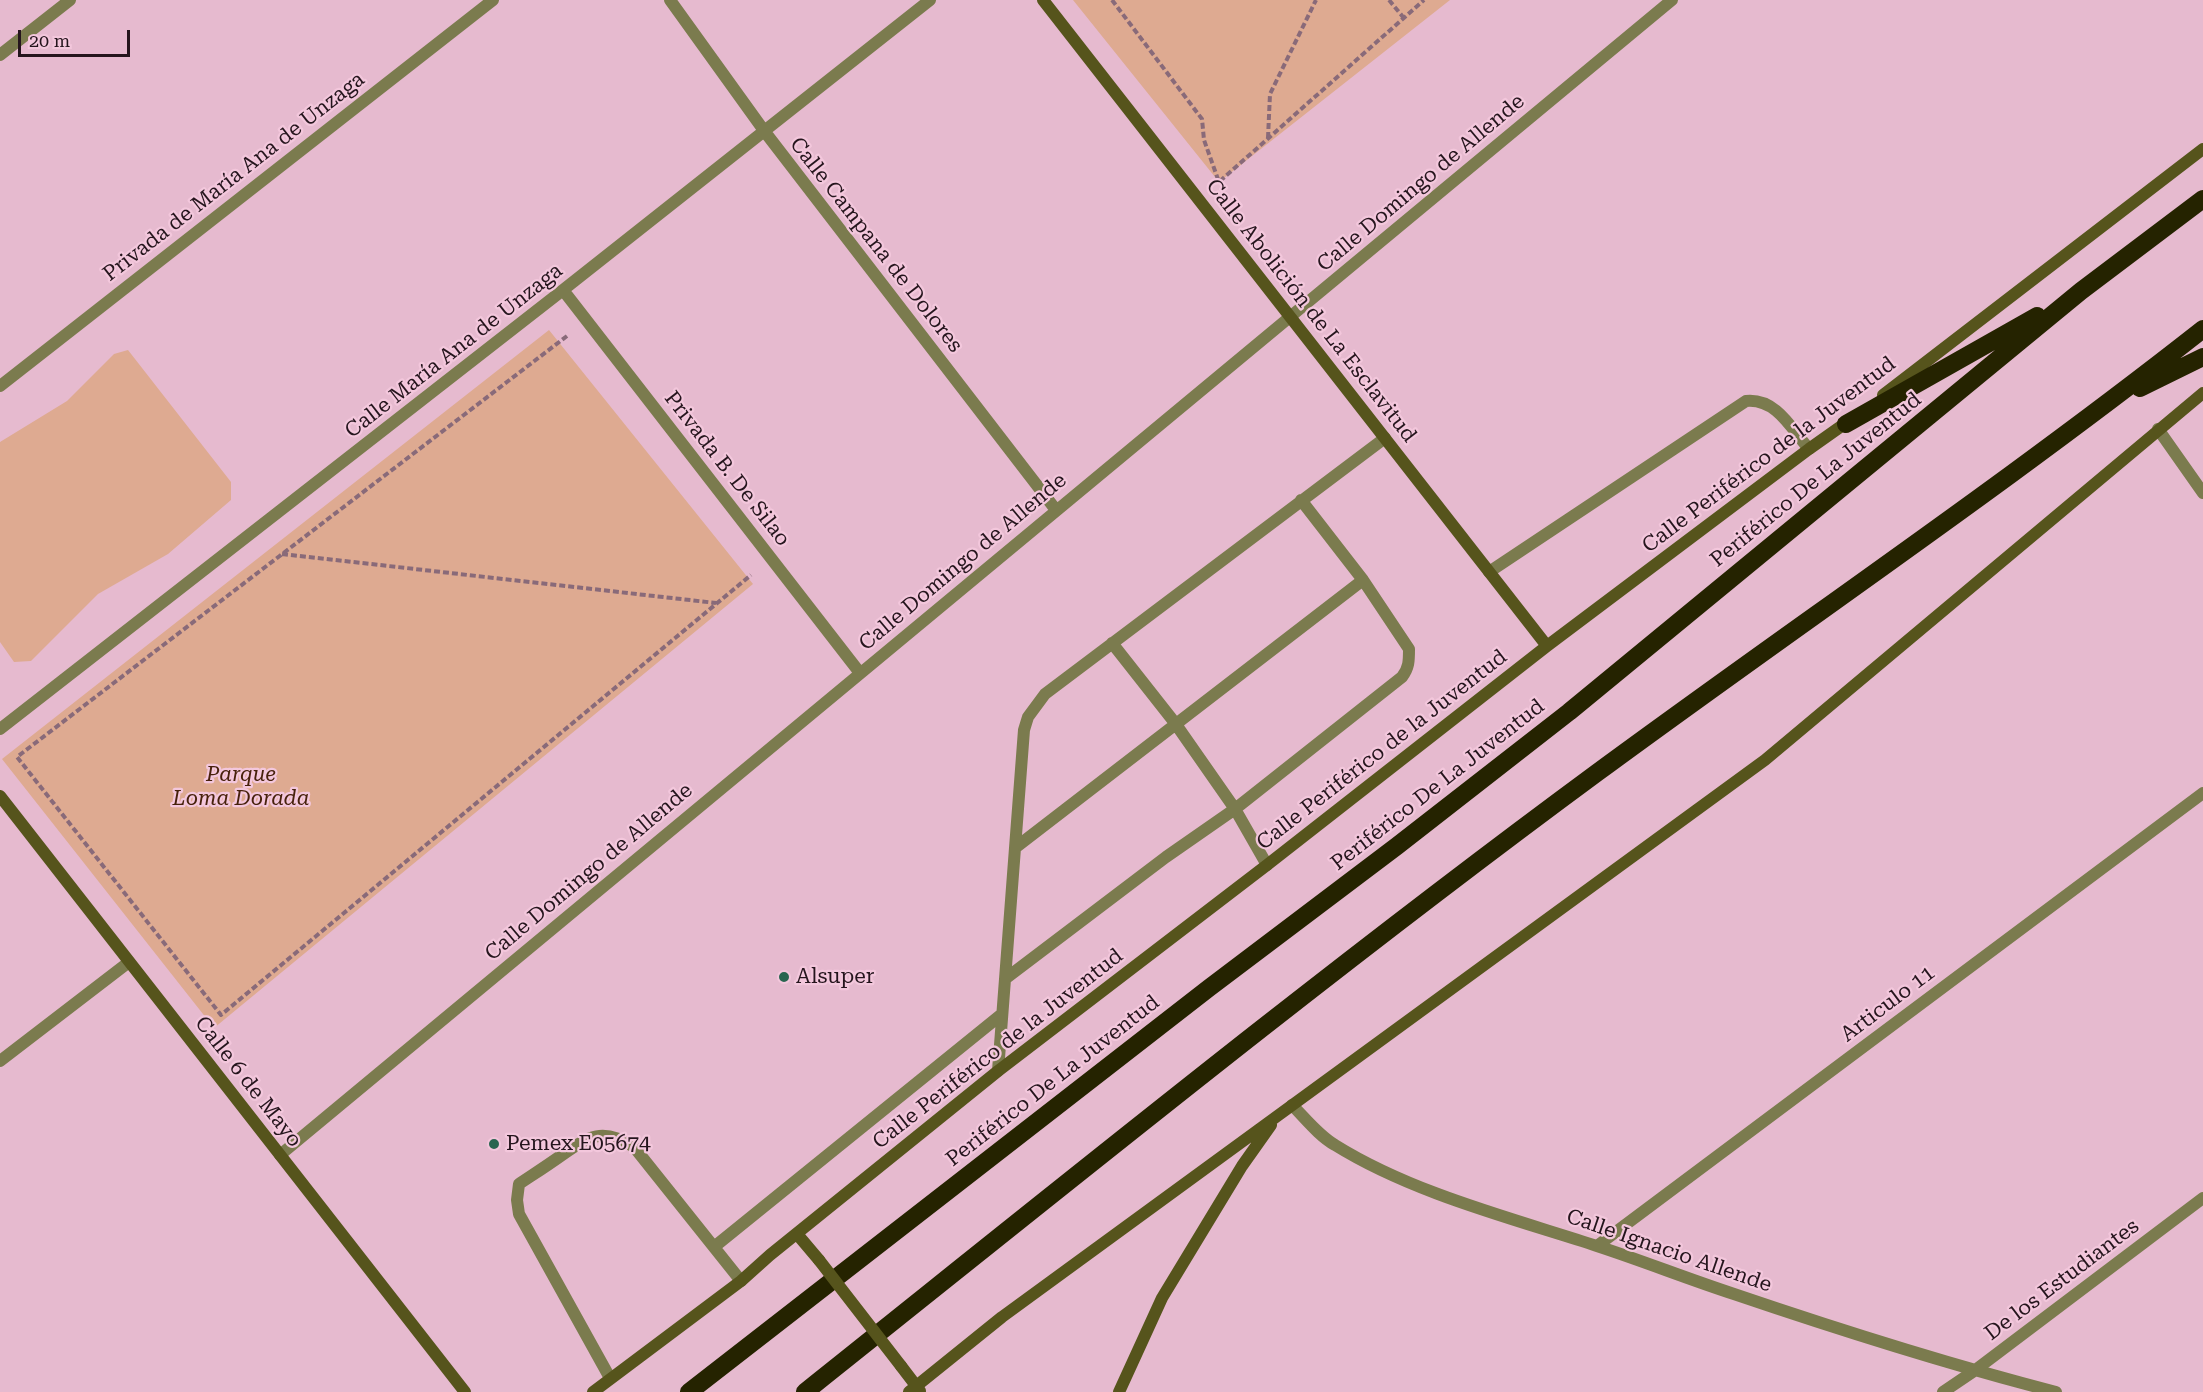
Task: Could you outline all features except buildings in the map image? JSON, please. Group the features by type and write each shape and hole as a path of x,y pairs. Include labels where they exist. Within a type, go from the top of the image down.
{"highway":[{"name":"Periférico De La Juventud","path":"689,1392 1569,712 2081,291 2203,199"},
{"path":"1846,424 2081,291"},
{"path":"805,1392 1262,1028 1577,788 2109,403 2203,329"},
{"path":"2109,403 2203,357"}],"main road":[{"name":"Calle Abolición de La Esclavitud","path":"1043,0 1547,646"},
{"name":"Calle Periférico de la Juventud","path":"592,1392 741,1281 998,1071 1547,646 1809,449 1846,424 2203,149"},
{"path":"797,1234 901,1366 915,1390 1002,1317 1765,760 2203,393"},
{"name":"Calle 6 de Mayo","path":"0,796 465,1392"},
{"path":"1119,1392 1162,1298 1242,1166 1278,1116"}],"street":[{"path":"0,55 70,0"},
{"name":"Privada de María Ana de Unzaga","path":"0,386 493,0"},
{"name":"Calle Campana de Dolores","path":"670,0 765,132 1056,510"},
{"name":"Calle María Ana de Unzaga","path":"0,729 765,132 930,0"},
{"name":"Calle Domingo de Allende","path":"280,1155 1672,0"},
{"name":"Privada B. De Silao","path":"563,290 861,673"},
{"path":"1489,572 1746,401 1766,402 1777,410 1809,449"},
{"path":"2158,429 2203,493"},
{"path":"998,1071 1023,730 1028,717 1045,694 1385,438"},
{"path":"1005,980 1166,857 1235,809 1402,677 1406,671 1409,663 1409,649 1363,580 1301,500"},
{"path":"1015,848 1363,580"},
{"path":"1112,643 1175,723 1235,809 1267,865"},
{"name":"Articulo 11","path":"1597,1246 2203,794"},
{"path":"0,1061 129,962"},
{"path":"714,1247 1002,1014"},
{"name":"Calle Ignacio Allende","path":"1292,1105 1333,1144 1385,1171 1518,1222 1974,1371 2055,1392"},
{"path":"610,1378 519,1214 517,1200 519,1184 587,1138 607,1136 623,1140 634,1147 741,1281"},
{"name":"De los Estudiantes","path":"1943,1392 2203,1197"}],"path":[{"path":"1112,0 1202,119 1204,140 1220,182 1424,0"},
{"path":"1268,138 1270,94 1316,0"},
{"path":"1389,0 1404,17"},
{"path":"587,321 17,757 221,1015 772,558"},
{"path":"281,554 716,603"}],"green space":[{"path":"1073,0 1450,0 1219,182"},
{"name":"Parque Loma Dorada","path":"549,330 753,584 214,1028 2,759"},
{"path":"128,350 231,482 231,500 168,554 98,594 31,661 14,662 0,642 0,442 67,401 114,354"}],"place":[{"name":"Alsuper","path":"784,977"},
{"name":"Pemex E05674","path":"494,1144"}]}
